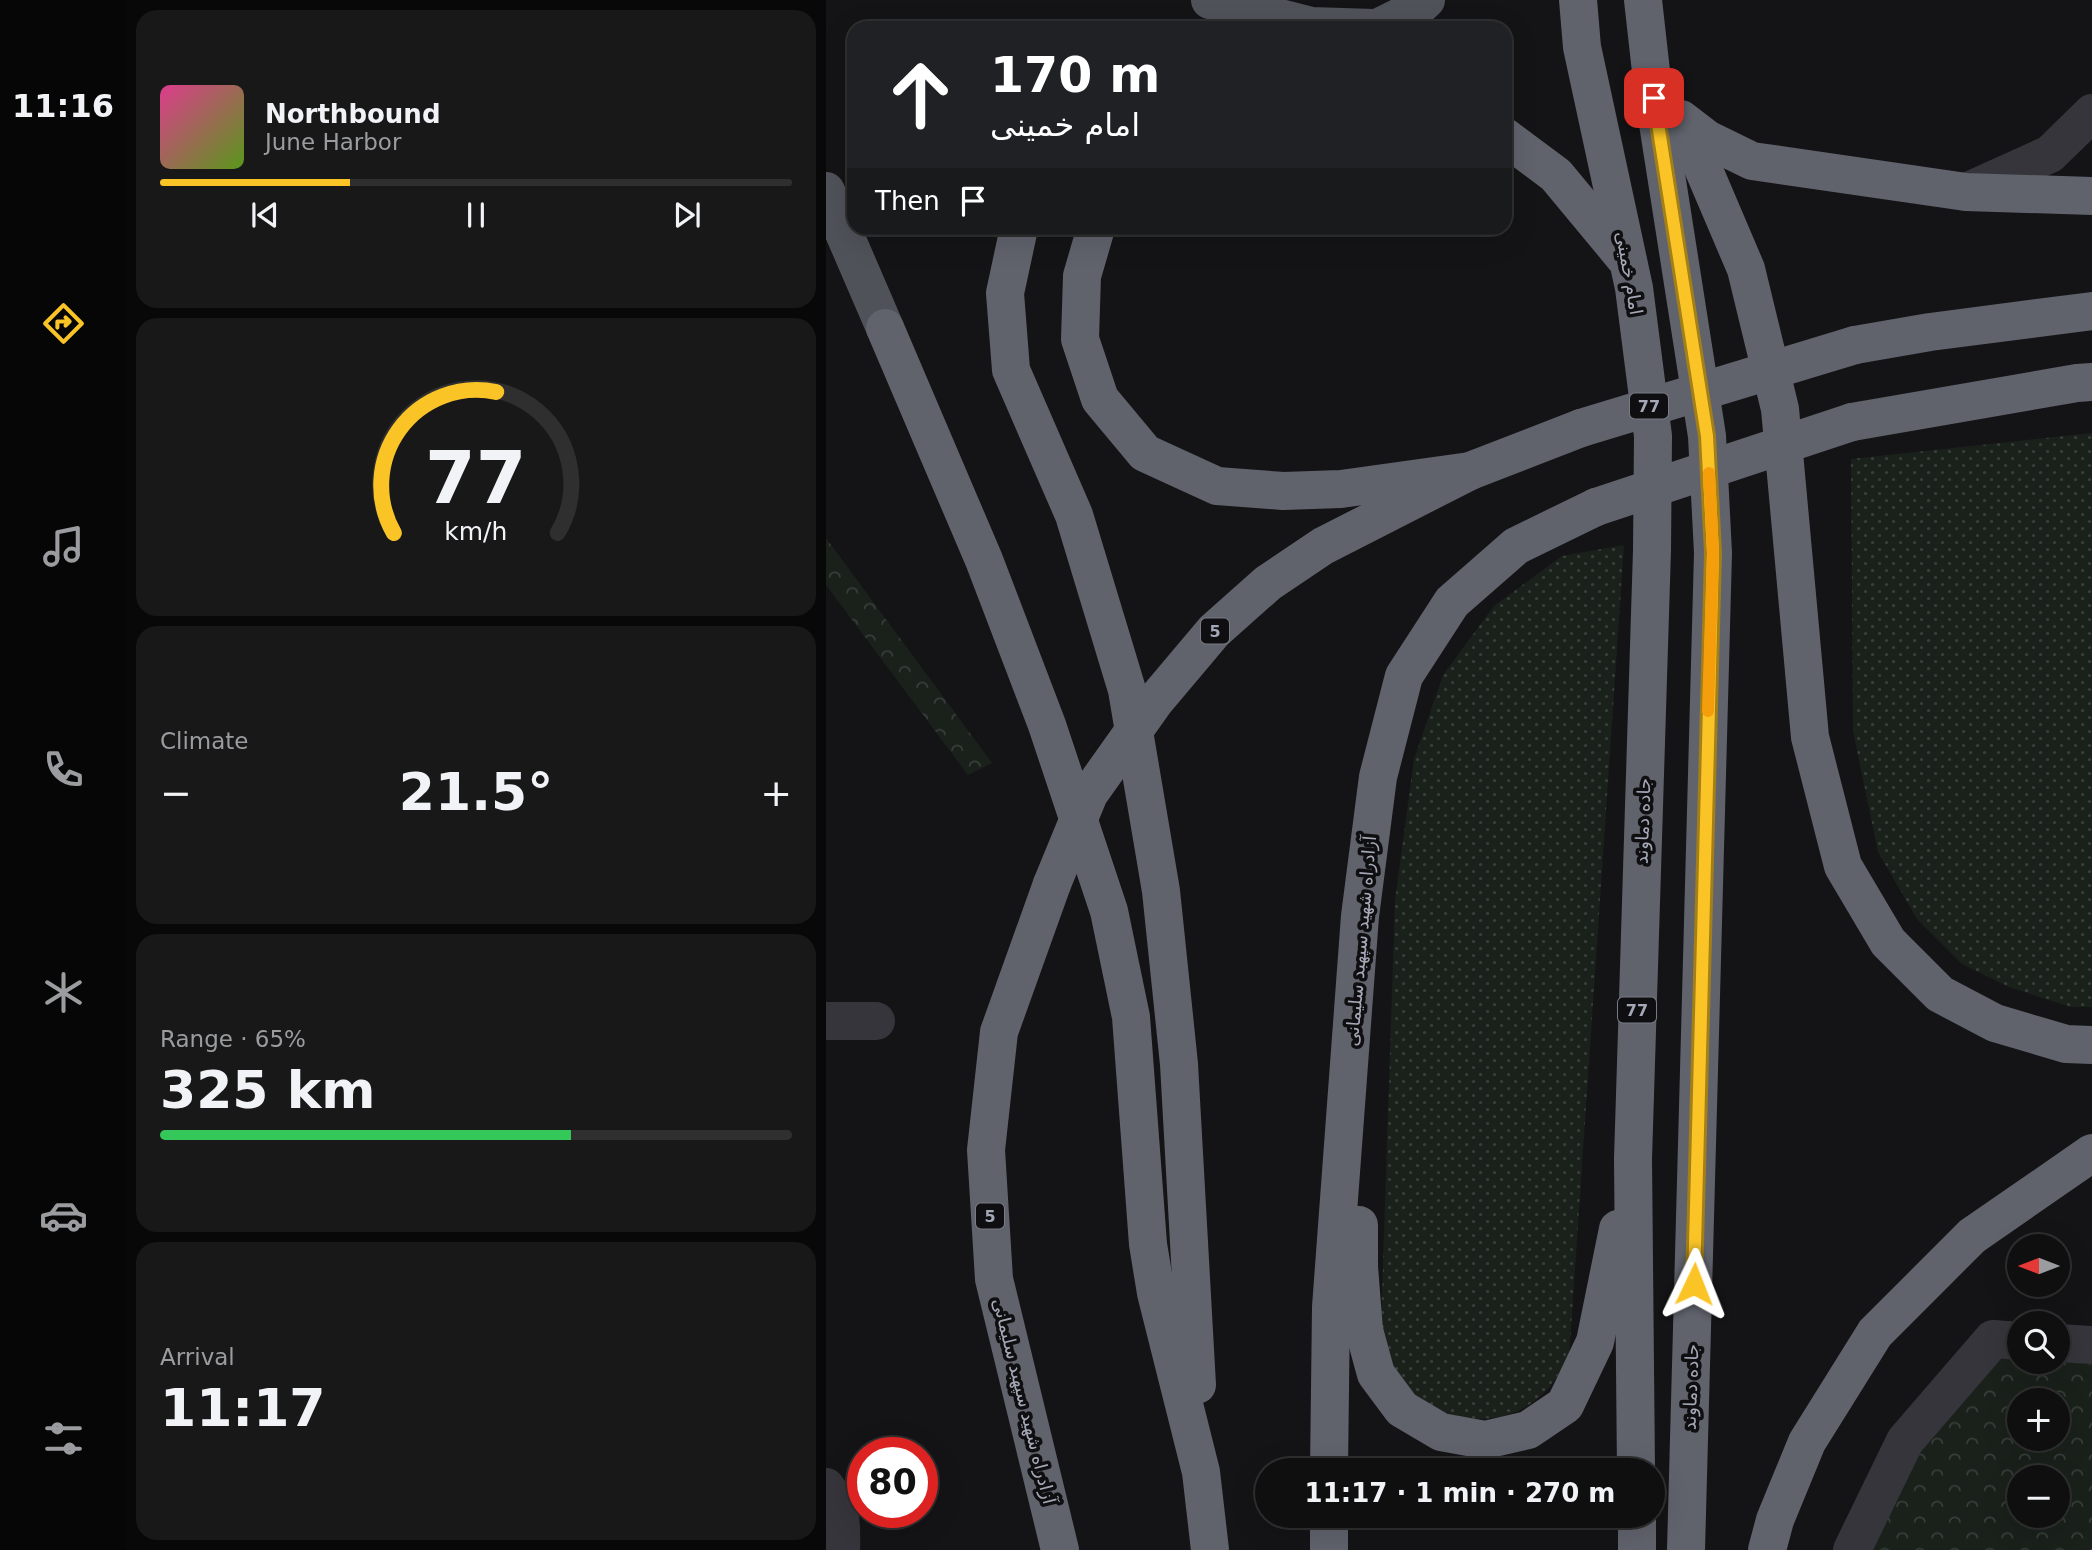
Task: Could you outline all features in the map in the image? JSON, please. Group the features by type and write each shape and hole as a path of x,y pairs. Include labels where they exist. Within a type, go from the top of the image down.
{"highway":[{"name":"امام خمینی","path":"1578,0 1582,47 1629,264 1653,436 1652,550"},
{"path":"1643,0 1654,98 1697,154 1746,269 1780,408 1810,737 1843,866 1888,942 1940,994 1995,1023 2066,1044 2092,1045"},
{"path":"1654,98 1707,139 1752,161 1966,192 2092,196"},
{"name":"جاده دماوند","path":"1654,98 1707,436 1713,553 1686,1550"},
{"path":"1512,142 1556,175 1629,264"},
{"path":"1017,235 1005,293 1011,370 1074,514 1127,690 1161,891 1180,1064 1201,1472 1210,1550"},
{"path":"1094,235 1082,276 1080,339 1100,399 1145,453 1217,486 1283,491 1341,489 1470,471"},
{"name":"5","path":"1470,471 1581,428 1855,345 2092,310"},
{"path":"885,328 984,560 1047,725 1108,911 1130,1017 1148,1244 1154,1281 1201,1472"},
{"name":"آزادراه شهید سپهبد سلیمانی","path":"1329,1458 1331,1307 1360,916 1378,777 1404,676 1452,602 1516,547 1596,507 1852,422 2087,383"},
{"name":"آزادراه شهید سپهبد سلیمانی","path":"1060,1550 994,1279 986,1150 999,1032 1052,884 1089,794 1155,701 1214,631 1268,583 1323,546 1470,471"},
{"name":"جاده دماوند","path":"1636,1458 1633,1158 1652,550"},
{"path":"1360,916 1359,1267 1364,1330 1376,1374 1402,1409 1441,1433 1485,1440 1528,1430 1565,1405 1595,1342 1633,1158"},
{"path":"1767,1550 1775,1520 1807,1442 1875,1333 1972,1236 2092,1153"},
{"path":"1329,1528 1329,1550"},
{"path":"1637,1528 1637,1550"}],"main road":[{"path":"1210,0 1292,21"},
{"path":"1391,21 1416,9 1426,0"},
{"path":"826,191 885,328"}],"street":[{"path":"1966,192 2050,154 2092,113"},
{"path":"826,1021 876,1021"},
{"path":"1852,1550 1905,1441 1993,1339 2007,1340"},
{"path":"2070,1344 2092,1345"},
{"path":"826,1487 835,1498 842,1517 841,1550"}],"green space":[{"path":"2092,433 2092,1007 2071,1007 2009,987 1962,964 1917,919 1878,852 1853,731 1851,459"},
{"path":"826,538 992,763 968,775 826,585"},
{"path":"1624,545 1569,1358 1546,1391 1527,1406 1508,1415 1488,1419 1467,1418 1447,1413 1411,1392 1398,1377 1388,1358 1381,1327 1395,901 1414,759 1443,675 1494,606 1562,556"},
{"path":"1993,1339 2007,1340 2007,1374 2070,1374 2070,1357 2092,1348 2092,1550 1858,1550"}],"slow traffic":[{"path":"1708,711 1713,553 1709,473"}],"route":[{"path":"1654,98 1707,436 1713,553 1694,1284"}]}
